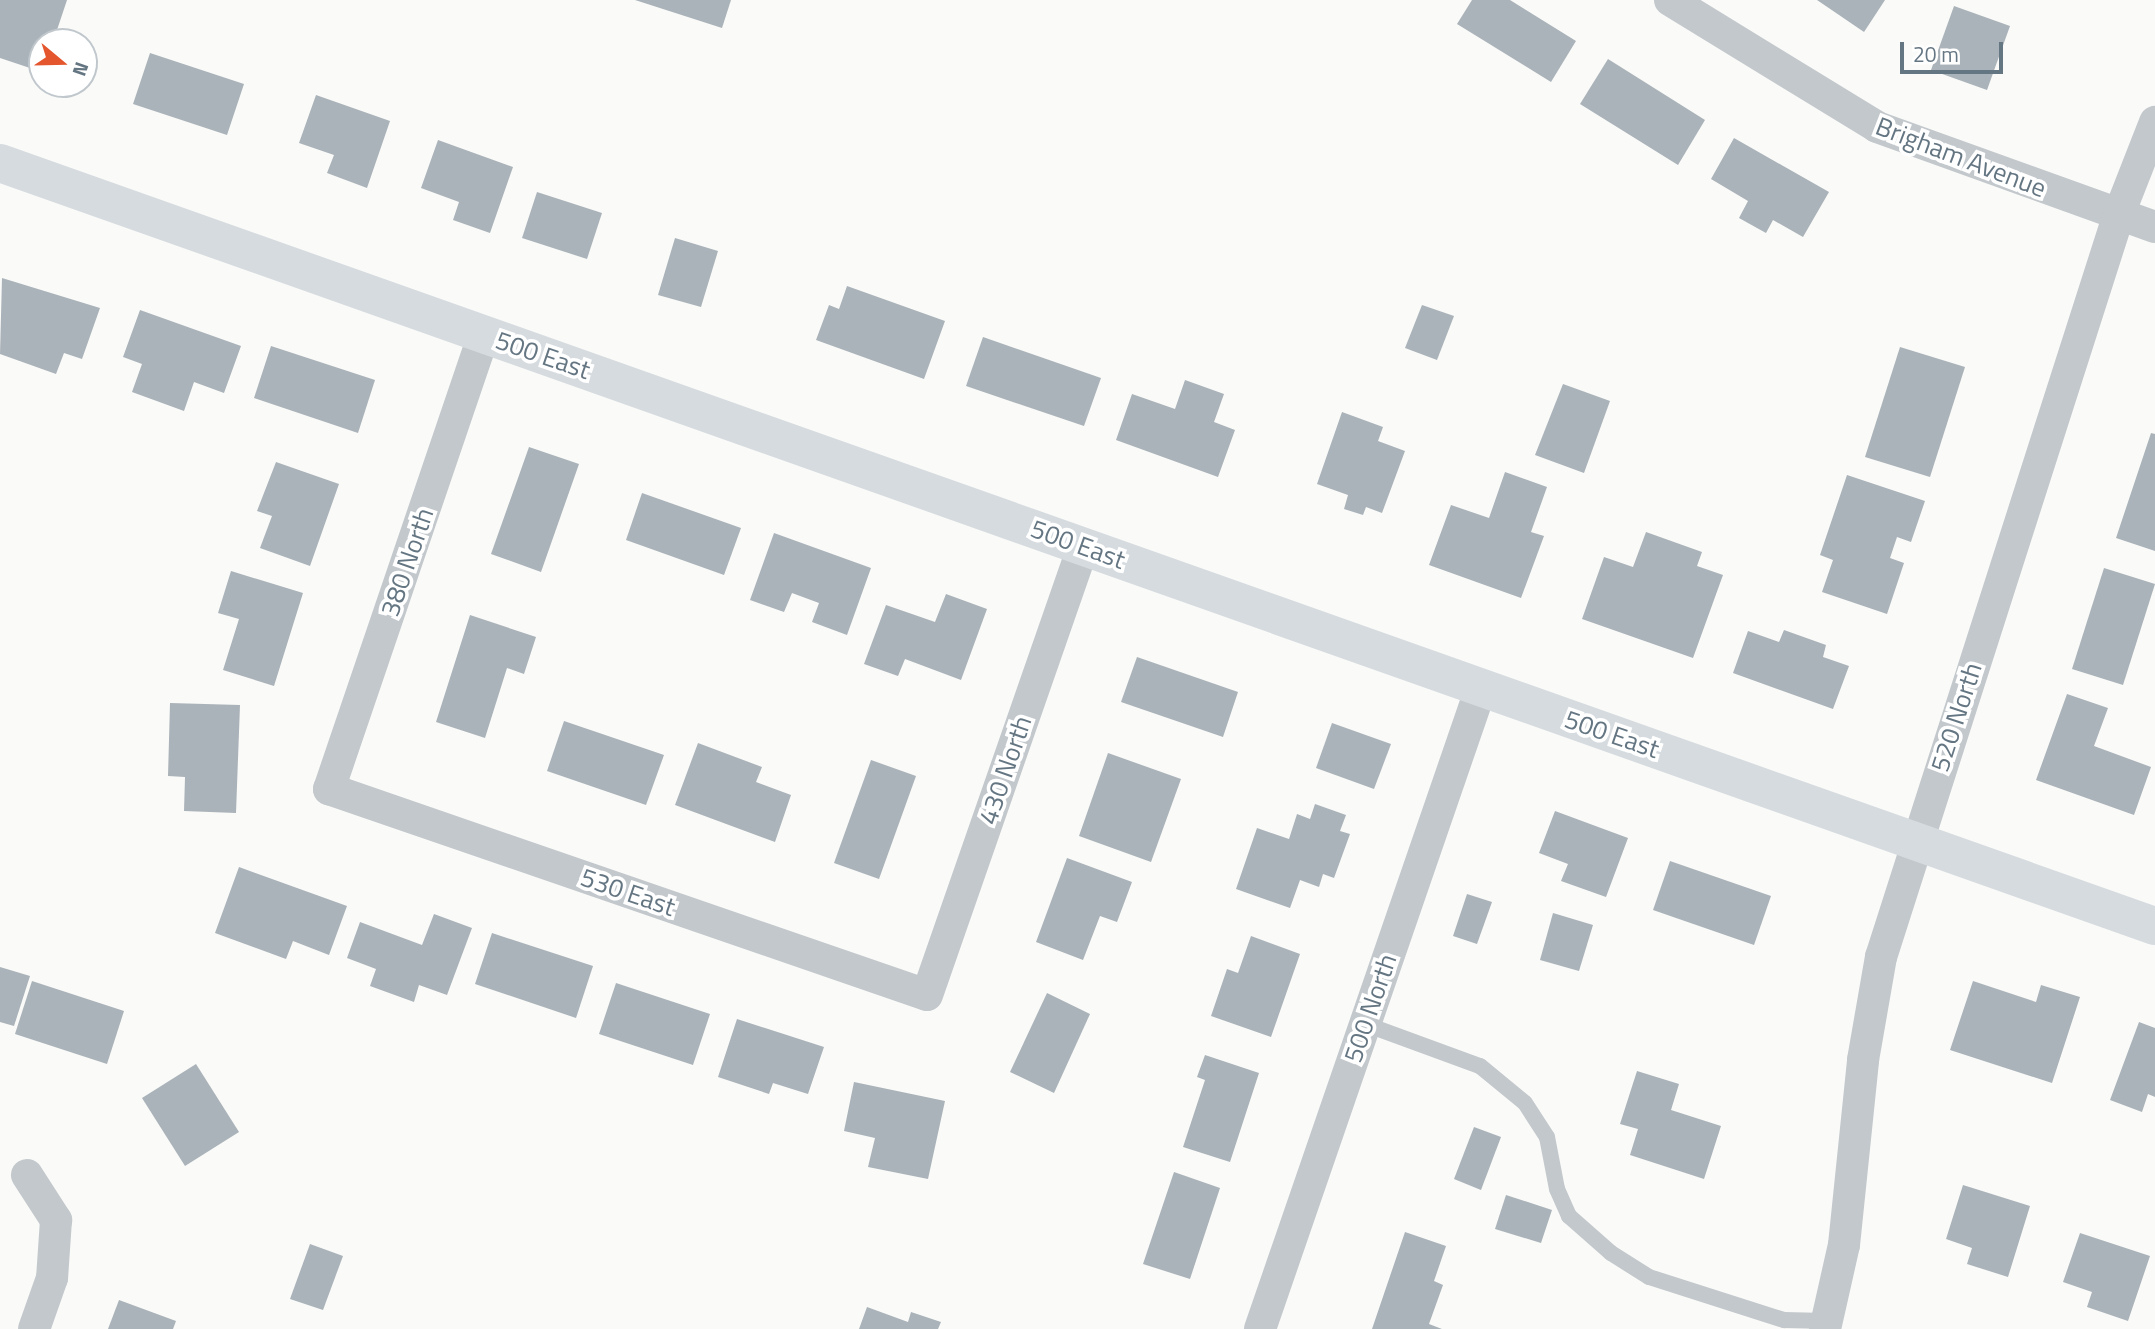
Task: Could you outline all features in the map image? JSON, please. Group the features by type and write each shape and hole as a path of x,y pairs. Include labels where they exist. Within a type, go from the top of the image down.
{"street":[{"name":"Brigham Avenue","path":"1670,0 1877,127 2155,227"},
{"name":"520 North","path":"1835,1326 1870,1006 1915,842 2119,214 2155,122"},
{"name":"500 East","path":"0,163 2155,926"},
{"name":"380 North","path":"329,789 484,334"},
{"name":"430 North","path":"927,995 1084,545"},
{"name":"500 North","path":"1260,1329 1480,688"},
{"name":"530 East","path":"329,789 927,995"},
{"path":"27,1175 56,1220 52,1278 34,1329"}],"lane":[{"path":"1365,1024 1480,1066 1525,1103 1547,1137 1557,1189 1569,1216 1621,1259 1649,1277 1784,1320 1835,1326"}],"building":[{"path":"0,0 67,0 58,28 28,28 28,67 0,58"},
{"path":"635,0 731,0 722,28"},
{"path":"1472,0 1510,0 1576,41 1551,82 1457,24"},
{"path":"1817,0 1885,0 1864,32"},
{"path":"1954,6 2010,26 1987,90 1931,70"},
{"path":"150,53 244,84 227,135 133,104"},
{"path":"1608,59 1705,120 1678,165 1580,104"},
{"path":"316,95 390,121 367,188 327,173 334,155 299,143"},
{"path":"1734,138 1829,192 1803,237 1773,220 1766,233 1739,218 1748,201 1711,179"},
{"path":"438,140 513,167 490,233 453,220 459,202 421,188"},
{"path":"537,192 602,213 587,259 522,238"},
{"path":"675,238 718,251 701,307 658,295"},
{"path":"2,278 100,308 82,359 64,353 56,374 0,354"},
{"path":"847,286 945,321 924,379 816,340 829,305 839,309"},
{"path":"1422,305 1454,316 1437,360 1405,348"},
{"path":"140,310 241,346 224,393 194,382 184,411 132,392 142,364 123,357"},
{"path":"983,337 1101,378 1084,426 966,386"},
{"path":"271,346 375,380 358,433 254,398"},
{"path":"1900,347 1965,367 1930,477 1865,457"},
{"path":"1185,380 1224,394 1214,422 1235,430 1218,477 1116,440 1132,394 1175,409"},
{"path":"1563,384 1610,401 1584,473 1535,455"},
{"path":"1342,412 1383,427 1378,441 1405,451 1382,513 1366,507 1363,515 1344,509 1348,495 1317,484"},
{"path":"2151,433 2155,434 2155,551 2116,538"},
{"path":"529,447 579,464 541,572 491,554"},
{"path":"276,462 339,484 310,566 260,548 272,516 257,511"},
{"path":"1505,472 1547,487 1531,532 1544,536 1521,598 1429,565 1451,505 1489,518"},
{"path":"1847,475 1925,501 1911,542 1897,537 1890,558 1904,563 1887,614 1822,592 1833,560 1820,555"},
{"path":"642,493 741,528 724,575 626,540"},
{"path":"1646,532 1702,552 1697,566 1723,575 1693,658 1582,619 1604,557 1633,567"},
{"path":"774,533 871,568 847,635 812,622 819,603 792,593 784,612 750,600"},
{"path":"2104,568 2155,584 2123,685 2072,669"},
{"path":"231,571 303,593 274,686 223,670 239,619 218,613"},
{"path":"946,594 987,609 961,680 905,659 898,676 864,664 886,605 935,622"},
{"path":"470,615 536,637 524,674 507,668 485,738 436,722"},
{"path":"1784,630 1826,645 1823,657 1849,666 1833,709 1733,673 1748,631 1779,642"},
{"path":"1137,657 1238,692 1223,737 1121,702"},
{"path":"2067,694 2108,708 2094,746 2151,767 2134,815 2036,780"},
{"path":"170,703 240,705 236,813 184,811 185,777 168,776"},
{"path":"564,721 664,755 646,805 547,771"},
{"path":"1332,723 1391,744 1374,789 1316,768"},
{"path":"698,743 762,767 756,782 791,795 775,842 675,805"},
{"path":"1108,753 1181,779 1151,862 1079,836"},
{"path":"871,760 916,776 879,879 834,863"},
{"path":"1315,804 1346,815 1340,831 1350,834 1334,878 1323,874 1319,887 1300,880 1290,908 1236,889 1257,828 1289,839 1297,814 1310,819"},
{"path":"1555,811 1628,838 1606,897 1561,881 1568,864 1539,853"},
{"path":"1067,858 1132,882 1117,922 1100,916 1083,960 1036,942"},
{"path":"1670,861 1771,896 1754,945 1653,910"},
{"path":"239,867 347,906 329,955 293,941 286,959 215,933"},
{"path":"1467,894 1492,902 1477,944 1453,936"},
{"path":"1553,913 1593,925 1579,971 1540,960"},
{"path":"434,914 472,928 447,995 419,985 414,1002 370,986 376,969 347,958 360,922 422,945"},
{"path":"492,933 593,966 576,1018 475,984"},
{"path":"1251,936 1300,954 1271,1037 1211,1016 1227,969 1238,973"},
{"path":"0,967 30,976 14,1026 0,1022"},
{"path":"32,981 124,1011 107,1064 15,1034"},
{"path":"1973,981 2036,1002 2041,985 2080,997 2052,1083 1950,1050"},
{"path":"616,983 710,1014 693,1065 599,1034"},
{"path":"1047,993 1090,1014 1054,1093 1010,1072"},
{"path":"737,1019 824,1047 808,1094 773,1083 769,1094 718,1077"},
{"path":"2139,1022 2155,1028 2155,1097 2148,1094 2142,1112 2110,1100"},
{"path":"1205,1055 1259,1073 1230,1162 1183,1147 1205,1080 1197,1077"},
{"path":"196,1064 239,1132 185,1166 142,1098"},
{"path":"1637,1071 1679,1084 1671,1110 1721,1126 1704,1179 1630,1155 1638,1129 1620,1124"},
{"path":"854,1082 945,1101 928,1179 868,1167 875,1138 844,1131"},
{"path":"1474,1127 1501,1137 1481,1190 1454,1179"},
{"path":"1174,1172 1220,1188 1190,1279 1143,1264"},
{"path":"1963,1185 2030,1206 2008,1277 1967,1264 1972,1248 1946,1239"},
{"path":"1506,1195 1552,1210 1541,1243 1495,1229"},
{"path":"1405,1232 1446,1246 1434,1281 1443,1285 1429,1324 1442,1329 1372,1329"},
{"path":"2080,1233 2150,1256 2128,1321 2087,1307 2092,1292 2063,1282"},
{"path":"310,1244 343,1256 323,1310 290,1299"},
{"path":"119,1300 176,1321 173,1329 108,1329"},
{"path":"867,1307 908,1322 911,1312 941,1322 938,1329 859,1329"}]}
